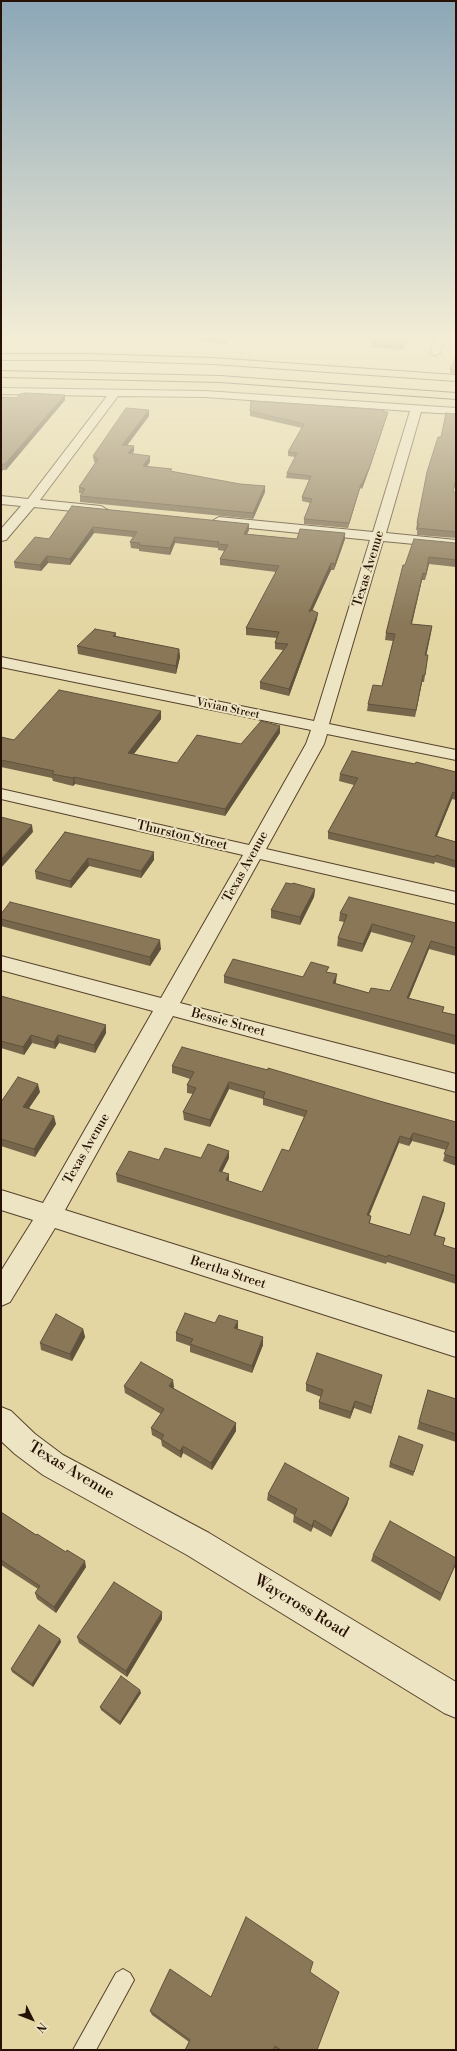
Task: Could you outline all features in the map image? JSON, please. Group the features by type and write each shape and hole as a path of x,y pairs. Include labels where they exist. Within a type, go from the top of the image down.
{"street":[{"path":"1,537 31,503 86,432"},
{"name":"Texas Avenue","path":"1,1294 49,1216 315,744 380,536 410,432"},
{"path":"1,500 118,511"},
{"path":"204,520 456,544"},
{"name":"Vivian Street","path":"1,662 456,756"},
{"name":"Thurston Street","path":"1,794 456,898"},
{"name":"Bessie Street","path":"1,963 456,1083"},
{"name":"Bertha Street","path":"1,1200 456,1345"},
{"name":"Texas Avenue","path":"1,1421 25,1444 53,1464 145,1515"},
{"name":"Waycross Road","path":"145,1515 198,1544 456,1701"}],"lane":[{"path":"84,2050 123,1980"}],"building":[{"path":"1,432 33,432 5,464 1,466"},
{"path":"110,432 132,432 122,445 134,446 128,453 150,456 143,466 172,469 170,471 240,484 265,486 253,513 80,496 85,489 79,487 98,459 93,456"},
{"path":"300,432 381,432 370,466 361,484 349,523 304,519 312,499 302,497 311,476 287,473 297,453 288,452"},
{"path":"442,432 456,432 456,479 453,492 456,492 456,532 417,528 419,524 417,523 427,472 438,437 441,437"},
{"path":"72,506 249,524 244,534 297,539 300,529 345,533 335,564 331,563 309,612 312,610 318,613 289,689 260,682 288,644 275,643 279,632 246,628 279,566 220,559 228,545 218,544 219,542 175,537 170,548 139,545 140,543 130,542 137,532 93,527 70,559 47,556 40,565 14,562 35,537 49,539"},
{"path":"414,539 456,543 456,560 429,557 426,574 423,573 411,624 432,626 425,655 428,655 425,675 423,675 416,710 368,704 373,685 382,686 395,634 386,633 403,565 405,565"},
{"path":"95,629 116,633 113,636 179,649 176,666 77,646"},
{"path":"59,690 161,711 128,753 177,763 197,735 241,744 261,721 280,726 225,809 74,777 52,774 54,771 1,760 1,737 14,740"},
{"path":"352,751 415,764 416,762 456,772 456,793 453,792 435,836 456,842 456,861 436,855 435,857 328,832 358,778 340,774"},
{"path":"1,817 32,825 1,859"},
{"path":"65,832 154,852 141,871 88,858 70,881 35,871"},
{"path":"286,883 293,883 315,889 300,917 271,910"},
{"path":"349,897 456,923 456,948 431,941 407,998 444,1007 442,1012 456,1015 456,1036 224,976 233,959 303,977 311,962 329,967 326,972 337,974 333,983 369,993 371,988 390,991 415,936 372,924 363,944 338,938 347,915 340,913"},
{"path":"10,902 160,940 150,957 1,919 1,914"},
{"path":"1,996 106,1025 94,1045 58,1035 54,1042 31,1035 23,1047 1,1041"},
{"path":"182,1047 268,1070 268,1068 456,1122 456,1158 444,1154 449,1143 413,1133 410,1139 400,1136 367,1215 371,1216 369,1223 410,1235 423,1196 445,1203 434,1235 445,1238 443,1245 456,1249 456,1276 388,1255 387,1257 116,1174 129,1151 159,1160 165,1148 201,1158 208,1144 229,1151 219,1171 229,1174 226,1180 262,1192 282,1149 289,1151 307,1111 263,1098 265,1092 229,1082 210,1120 183,1112 196,1088 187,1085 194,1072 172,1066"},
{"path":"18,1077 38,1084 23,1107 54,1116 34,1149 1,1139 1,1102"},
{"path":"185,1313 215,1323 219,1315 238,1321 234,1328 263,1337 252,1366 190,1344 193,1339 176,1333"},
{"path":"56,1314 83,1329 70,1354 40,1343"},
{"path":"317,1353 382,1375 372,1407 355,1401 351,1412 319,1402 323,1390 306,1384"},
{"path":"141,1362 173,1380 169,1386 236,1423 211,1463 183,1446 180,1451 161,1439 164,1435 151,1428 164,1409 124,1386"},
{"path":"428,1390 456,1399 456,1434 419,1422"},
{"path":"399,1436 423,1445 414,1472 390,1463"},
{"path":"285,1463 349,1498 332,1531 314,1520 312,1526 294,1516 297,1509 268,1494"},
{"path":"1,1512 36,1535 37,1534 66,1552 67,1550 85,1561 54,1607 35,1593 40,1586 1,1560"},
{"path":"390,1521 456,1558 456,1563 442,1594 373,1555"},
{"path":"114,1582 162,1612 126,1671 77,1637"},
{"path":"39,1625 60,1639 32,1684 11,1669"},
{"path":"121,1676 140,1690 120,1722 100,1707"},
{"path":"246,1917 313,1962 310,1972 339,1992 317,2050 281,2050 275,2046 273,2050 185,2050 190,2040 150,2011 170,1969 211,1997"}]}
